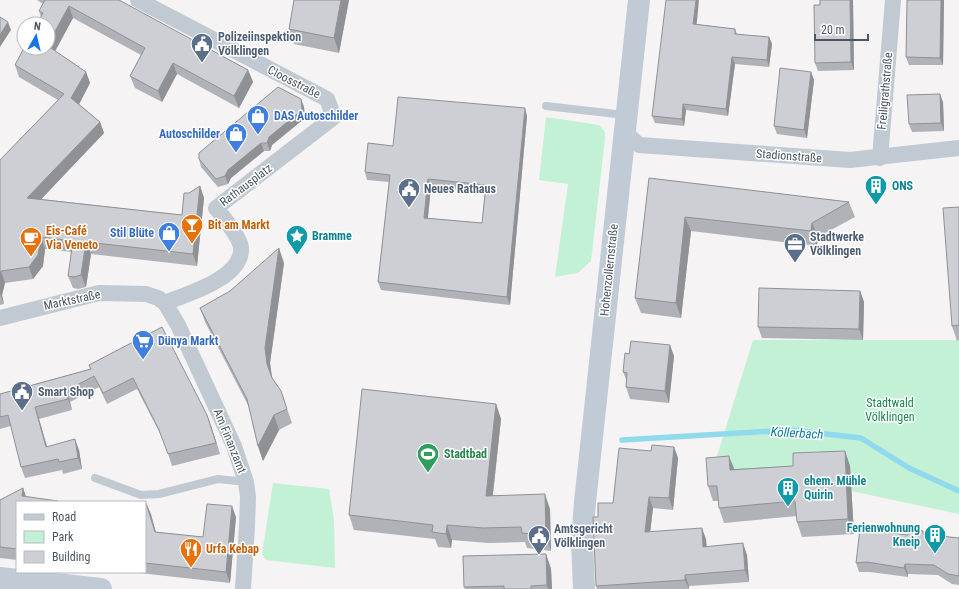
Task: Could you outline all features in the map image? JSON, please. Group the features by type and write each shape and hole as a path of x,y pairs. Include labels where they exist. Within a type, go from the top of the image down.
{"main road":[{"name":"Hohenzollernstraße","path":"584,589 582,540 625,116 639,0"},
{"name":"Hohenzollernstraße","path":"569,589 573,565 582,540"},
{"path":"0,578 101,589"}],"street":[{"name":"Cloosstraße","path":"138,0 317,93 327,99 334,117"},
{"name":"Freiligrathstraße","path":"880,158 893,0"},
{"name":"Stadionstraße","path":"625,116 639,145 817,159 850,160 880,158 959,148"},
{"name":"Rathausplatz","path":"165,303 205,286 231,272 238,260 241,247 230,227 216,208 334,117"},
{"name":"Marktstraße","path":"0,318 99,292 146,294 158,298 165,303"},
{"name":"Am Finanzamt","path":"165,303 178,325 234,446 246,482 248,497 247,526 242,589"}],"lane":[{"path":"546,106 625,116"},
{"path":"95,478 141,495 159,494 218,479 246,482"}],"green space":[{"path":"546,117 599,125 605,132 591,261 578,273 555,277 568,184 539,180"},
{"name":"Stadtwald Völklingen","path":"753,340 959,340 959,514 851,491 712,472"},
{"path":"273,483 329,489 334,520 335,568 266,560 262,554"}],"building":[{"path":"45,0 119,0 248,70 234,96 173,63 158,91 130,76 145,48 69,6 56,30 56,16 41,16 43,13 39,11"},
{"path":"294,0 341,0 334,38 289,29"},
{"path":"666,0 696,0 693,24 735,29 735,34 769,37 767,60 732,57 726,109 683,104 682,119 652,116"},
{"path":"820,0 850,0 851,62 815,63 814,5 820,5"},
{"path":"907,0 941,0 940,58 906,57"},
{"path":"0,17 8,22 0,35"},
{"path":"56,51 86,72 71,98 100,122 27,198 182,215 184,193 189,193 200,186 193,254 86,242 81,275 74,277 68,276 73,241 41,237 38,255 29,267 1,271 0,275 0,160 64,94 15,65 20,56 56,56"},
{"path":"780,68 811,72 804,130 774,126"},
{"path":"278,87 301,99 302,110 269,137 267,143 261,143 228,170 225,176 216,179 199,159 199,153"},
{"path":"940,94 941,123 909,124 907,95"},
{"name":"Neues Rathaus","path":"398,97 525,108 507,297 378,282 390,175 365,172 368,143 393,146","holes":["428,179 486,185 482,223 424,218"]},
{"path":"649,178 849,202 812,223 811,231 685,217 676,303 635,298"},
{"path":"959,207 959,325 952,326 943,208"},
{"path":"279,248 265,348 267,364 272,378 281,391 287,409 274,415 258,446 247,399 200,308 230,291"},
{"path":"759,288 860,291 859,329 758,327"},
{"path":"162,327 207,415 216,443 168,454 159,430 133,378 103,393 94,376 66,391 68,399 35,407 46,447 75,439 78,458 59,462 58,459 21,467 8,415 0,417 0,394 91,369 89,365"},
{"path":"631,341 670,345 665,391 626,387 627,373 623,372 625,353 629,354"},
{"name":"Stadtbad","path":"362,389 496,404 486,496 545,494 546,536 522,533 521,527 483,528 447,525 446,534 432,532 433,525 349,515"},
{"path":"652,445 674,447 669,498 649,497 645,532 702,528 703,547 743,543 745,570 685,575 685,580 596,586 593,517 598,517 598,503 613,503 619,448 651,451"},
{"name":"ehem. Mühle Quirin","path":"845,451 848,519 797,522 795,501 719,508 717,486 708,486 706,458 729,456 730,470 793,466 793,453"},
{"path":"23,488 22,496 58,501 16,501 16,549 0,547 0,500"},
{"path":"146,503 155,532 203,537 207,504 232,506 226,572 146,563"},
{"path":"860,529 908,535 909,529 923,531 923,534 959,538 959,576 948,574 934,565 905,564 904,568 867,562 856,563"},
{"path":"546,554 547,585 531,586 531,589 504,589 504,586 464,587 463,556"}],"waterway":[{"name":"Köllerbach","path":"622,440 791,430 861,438 909,468 959,491"}],"place":[{"name":"Polizeiinspektion Völklingen","path":"202,64"},
{"name":"DAS Autoschilder","path":"258,136"},
{"name":"Autoschilder","path":"236,154"},
{"name":"ONS","path":"876,206"},
{"name":"Neues Rathaus","path":"409,208"},
{"name":"Bit am Markt","path":"192,244"},
{"name":"Stil Blüte","path":"169,252"},
{"name":"Bramme","path":"297,256"},
{"name":"Eis-Café Via Veneto","path":"31,258"},
{"name":"Stadtwerke Völklingen","path":"795,264"},
{"name":"Dünya Markt","path":"143,360"},
{"name":"Smart Shop","path":"22,412"},
{"name":"Stadtbad","path":"428,474"},
{"name":"ehem. Mühle Quirin","path":"788,508"},
{"name":"Ferienwohnung Kneip","path":"935,554"},
{"name":"Amtsgericht Völklingen","path":"539,556"},
{"name":"Urfa Kebap","path":"191,568"}]}
